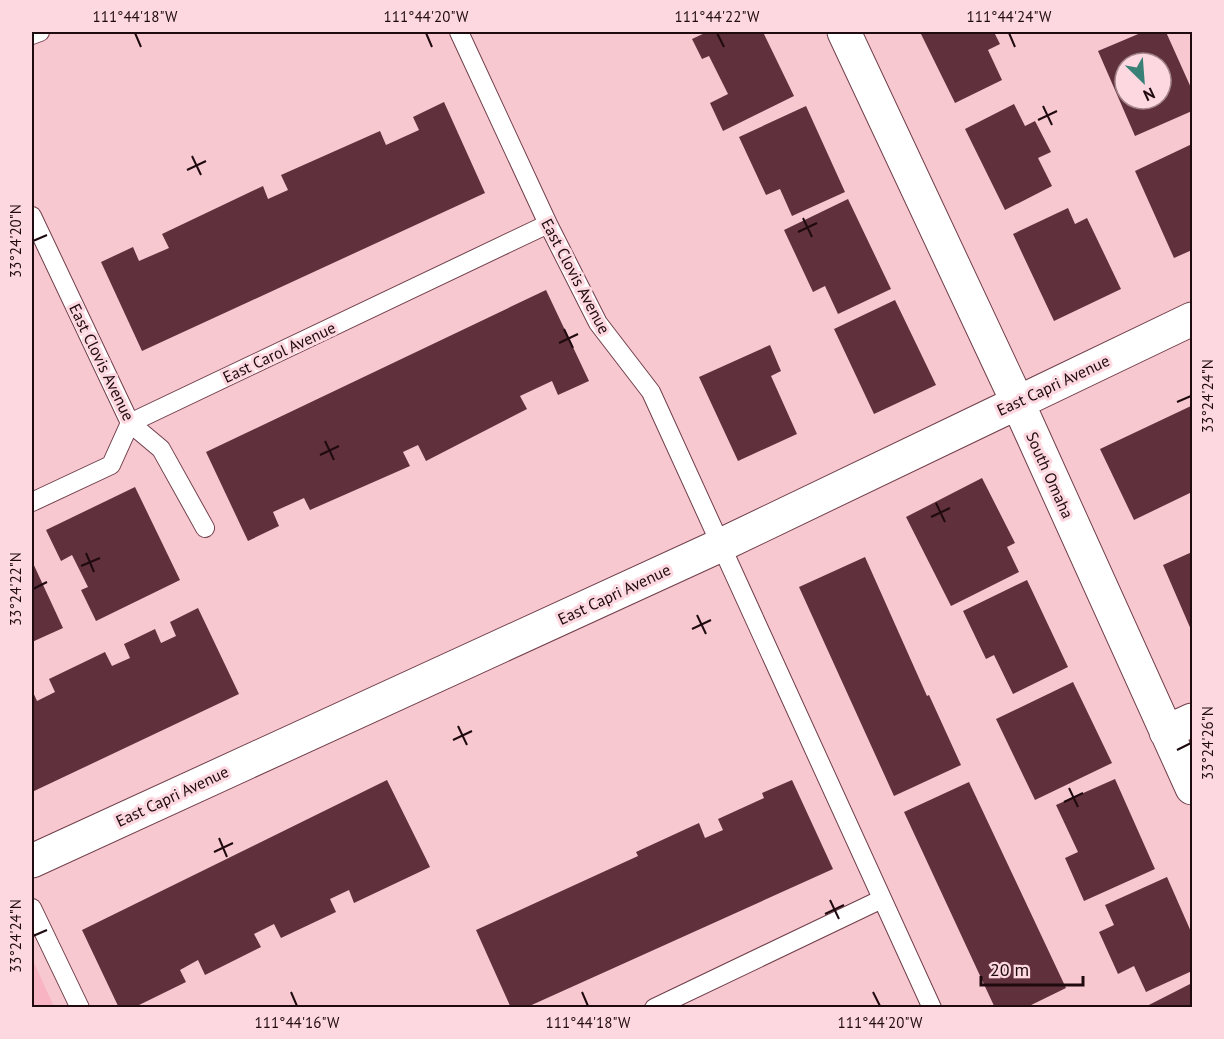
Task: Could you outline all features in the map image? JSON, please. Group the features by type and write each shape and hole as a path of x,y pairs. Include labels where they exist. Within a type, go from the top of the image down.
{"street":[{"name":"South Omaha","path":"844,32 1017,401 1179,726 1192,788"},
{"name":"East Capri Avenue","path":"32,861 721,545 1192,319"}],"lane":[{"path":"32,36 40,32"},
{"name":"East Clovis Avenue","path":"459,32 548,224 598,323 651,392 932,1008"},
{"name":"East Clovis Avenue","path":"32,216 130,423 161,449 205,528"},
{"name":"East Carol Avenue","path":"130,423 548,224"},
{"path":"32,502 111,465 130,423"},
{"path":"654,1008 882,899"},
{"path":"32,908 80,1008"}],"shaded area":[{"path":"32,958 54,1007 32,1007"}],"building":[{"path":"707,32 763,32 794,96 723,131 710,103 728,94 709,56 702,59 692,39"},
{"path":"920,32 994,32 1000,44 988,50 1002,80 955,103"},
{"path":"1143,32 1166,32 1192,90 1192,111 1135,136 1124,111 1173,111 1173,51 1113,51 1113,85 1098,51"},
{"path":"444,102 485,193 142,351 101,262 133,247 139,261 169,248 162,234 263,186 268,199 288,190 281,175 380,131 386,145 419,130 413,117"},
{"path":"1014,104 1025,126 1035,121 1051,152 1038,158 1052,186 1005,210 965,129"},
{"path":"806,106 845,192 792,216 780,189 766,195 739,137"},
{"path":"1192,144 1192,250 1174,258 1135,171"},
{"path":"848,199 891,289 838,314 825,286 813,292 784,230"},
{"path":"1068,208 1075,224 1087,218 1121,289 1054,321 1013,234"},
{"path":"546,290 589,381 558,395 552,381 520,396 527,409 426,461 418,445 403,452 410,466 310,510 304,498 273,512 279,526 248,541 206,452"},
{"path":"895,300 936,385 874,414 834,329"},
{"path":"770,345 781,371 771,376 797,434 738,461 699,377"},
{"path":"1191,406 1192,492 1134,520 1100,449"},
{"path":"982,478 1015,543 1007,547 1019,572 951,606 906,517"},
{"path":"135,487 180,580 96,621 81,590 88,587 72,555 61,561 46,530"},
{"path":"1192,552 1192,632 1163,565"},
{"path":"865,557 927,696 929,695 961,765 894,796 799,587"},
{"path":"32,561 63,628 32,642"},
{"path":"1027,580 1068,667 1013,694 994,655 986,659 963,611"},
{"path":"198,608 239,694 32,792 32,690 37,701 55,692 49,679 105,652 112,666 130,658 124,644 155,629 161,643 176,636 170,622"},
{"path":"1073,682 1112,763 1035,800 996,719"},
{"path":"1115,779 1155,869 1084,901 1065,858 1078,852 1056,805"},
{"path":"387,780 430,867 354,903 349,890 330,899 336,912 281,938 274,924 254,934 261,947 205,975 198,960 180,970 186,982 133,1008 119,1008 82,930"},
{"path":"792,780 833,869 525,1008 511,1008 476,930 638,856 636,852 699,823 705,838 723,830 718,819 764,798 762,793"},
{"path":"969,782 1066,988 1025,1008 995,1008 904,812"},
{"path":"1167,877 1192,934 1192,971 1146,992 1134,966 1118,974 1099,932 1114,925 1105,905"},
{"path":"1192,983 1192,1008 1143,1008"}]}
